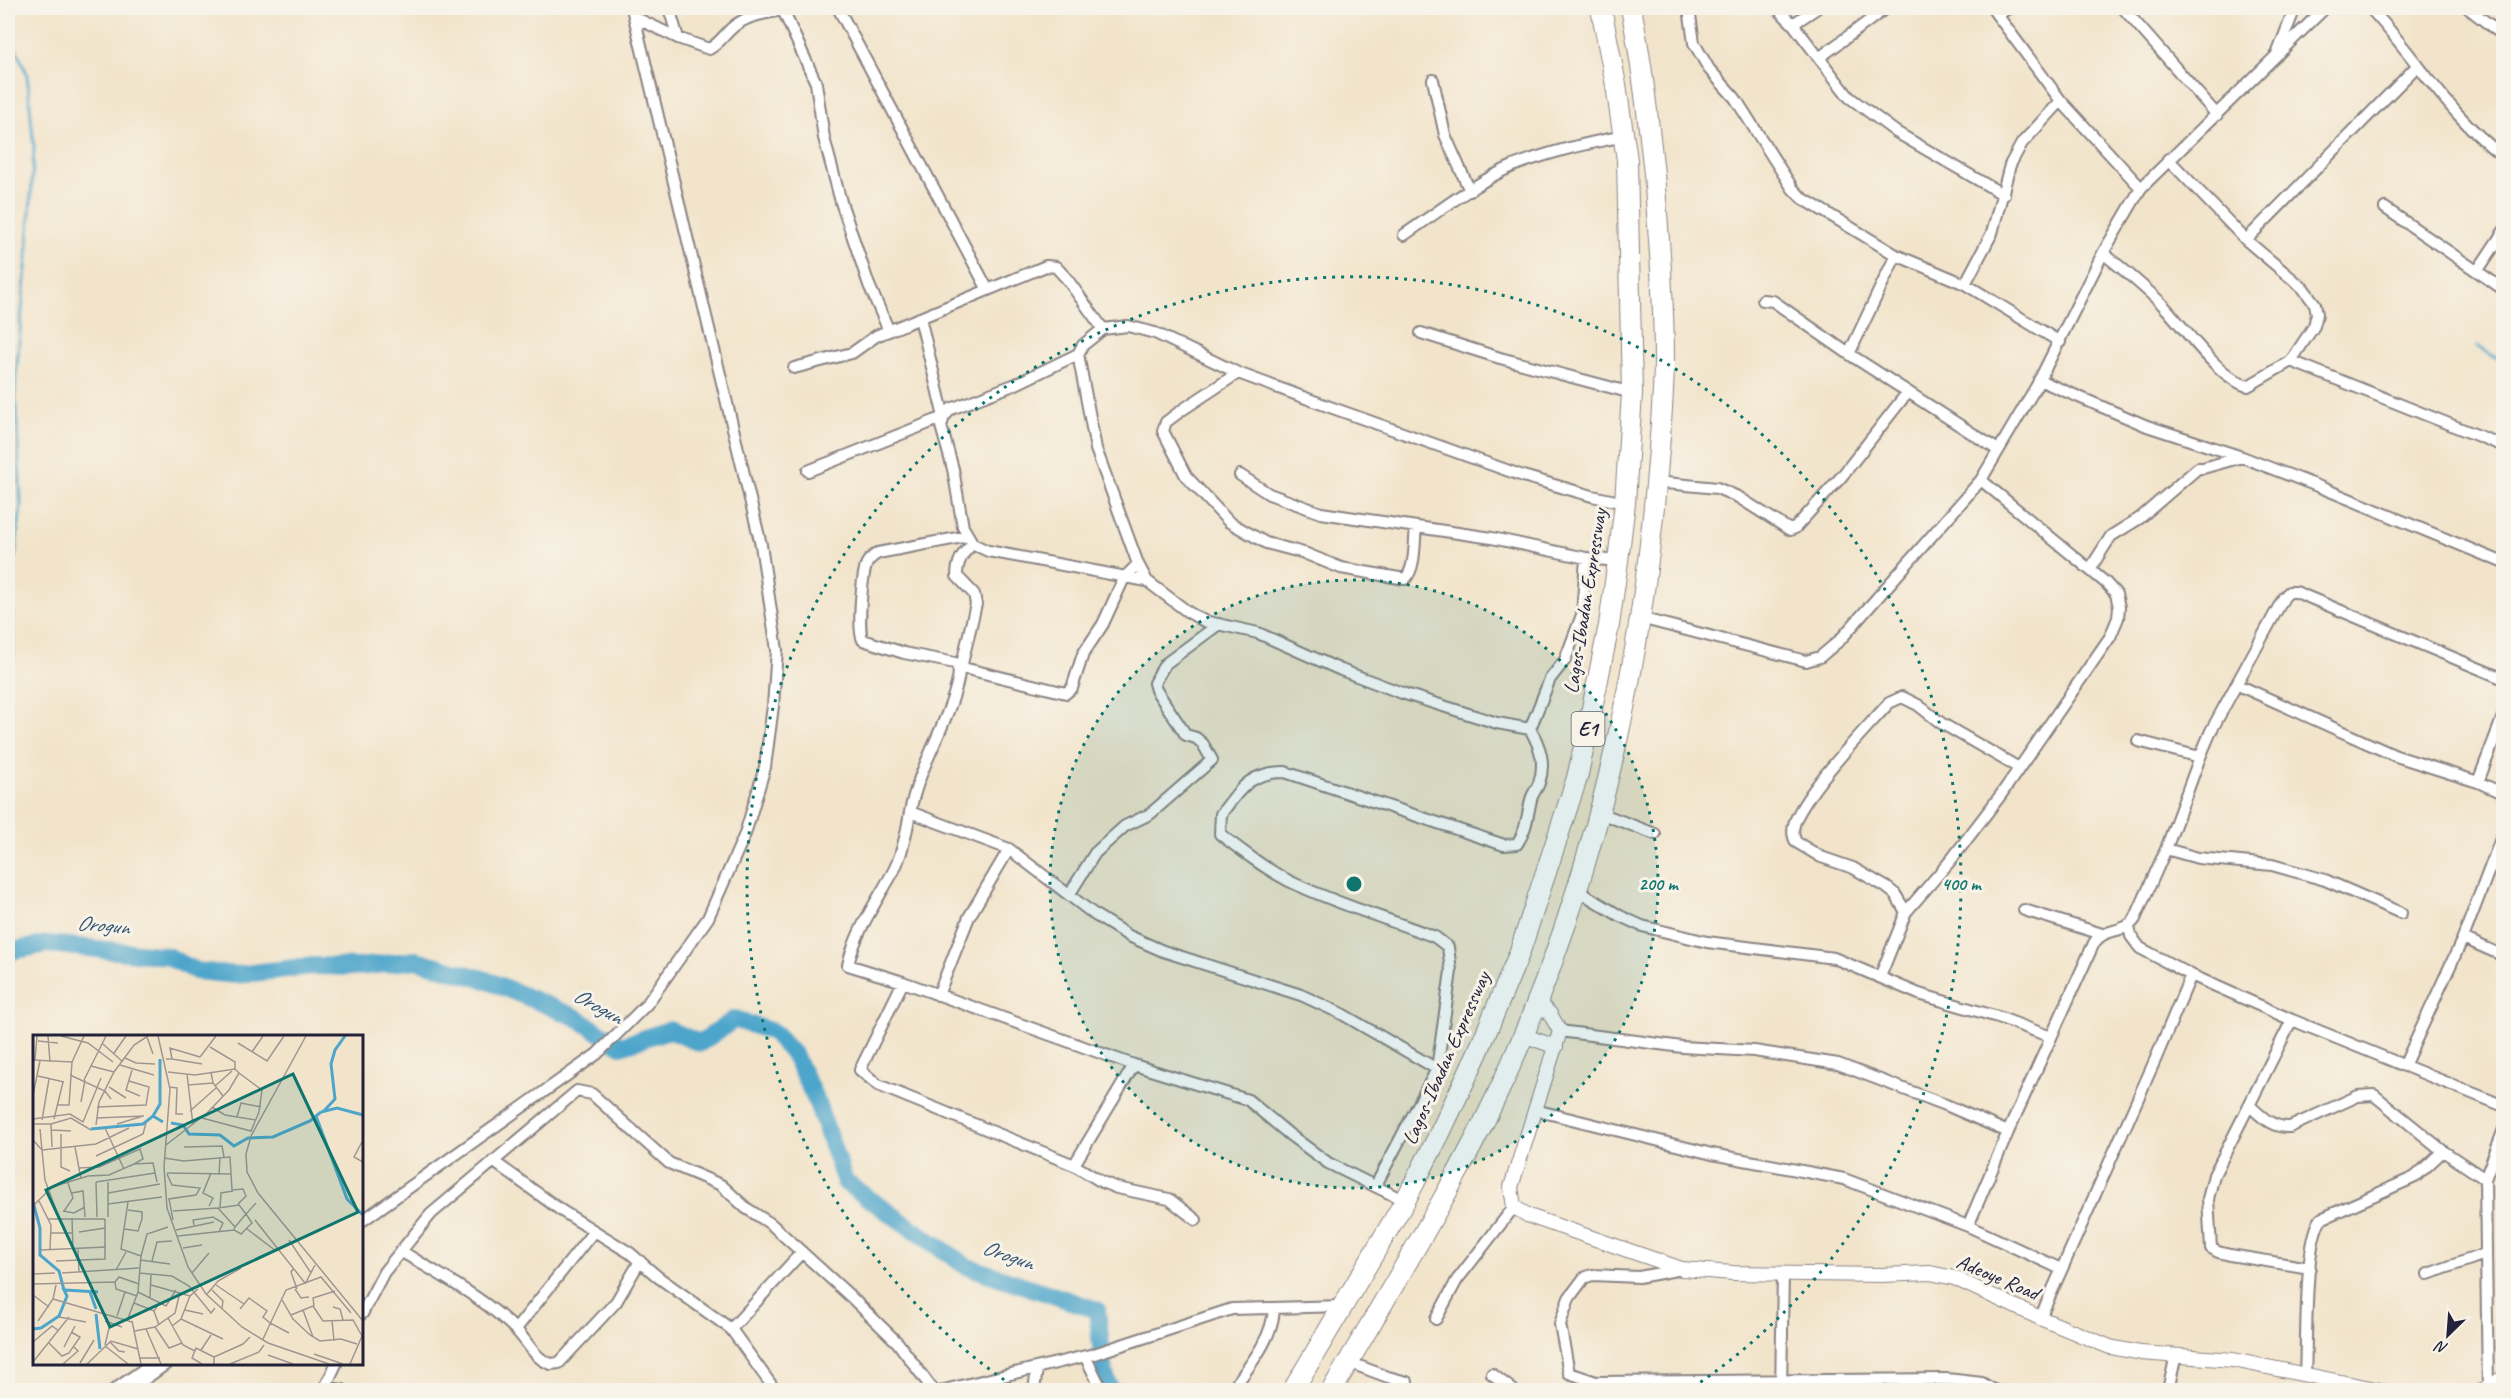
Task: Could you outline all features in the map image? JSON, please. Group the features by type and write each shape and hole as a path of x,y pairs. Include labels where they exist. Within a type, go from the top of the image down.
{"highway":[{"name":"Lagos-Ibadan Expressway","path":"1293,1390 1405,1201 1440,1134 1478,1052 1519,954 1577,778 1609,625 1625,503 1632,393 1630,220 1625,136 1601,8"},
{"name":"E1","path":"1332,1390 1422,1237 1484,1123 1523,1035 1576,890 1600,813 1625,707 1640,618 1656,482 1664,365 1661,255 1650,136 1639,43 1631,8"}],"street":[{"path":"669,8 678,38"},
{"path":"838,8 988,290"},
{"path":"1689,8 1694,43 1709,69 1735,98 1793,189 1812,206 1896,255 1965,284 2060,342"},
{"path":"1777,8 1793,24 1849,97 1896,132 2004,195"},
{"path":"1793,24 1817,8"},
{"path":"1820,58 1886,8"},
{"path":"2009,8 1994,11 2061,101 2141,188"},
{"path":"2123,8 2217,115"},
{"path":"1640,618 1812,661 1840,640 1981,480 2060,342 2103,253 2141,188 2168,159 2217,115 2325,8"},
{"path":"2370,8 2464,123 2504,158"},
{"path":"2468,8 2503,34"},
{"path":"633,12 678,38 709,49 719,43 735,25 749,17 782,9 816,83 824,138 841,202 869,285 889,331"},
{"path":"2277,55 2290,10"},
{"path":"363,1220 597,1054 646,1005 708,918 745,834 765,767 777,650 761,545 633,12"},
{"path":"2246,240 2418,64"},
{"path":"1433,80 1445,135 1470,191"},
{"path":"1965,284 1992,233 2004,195 2010,165 2022,143 2061,101"},
{"path":"1404,235 1512,166 1580,145 1625,136"},
{"path":"2103,253 2161,303 2204,352 2240,385 2247,386 2291,361 2314,326 2317,314 2315,304 2303,288 2246,240 2168,159"},
{"path":"2385,208 2500,287"},
{"path":"2478,270 2504,231"},
{"path":"1849,354 1896,255"},
{"path":"794,368 852,353 876,336 1046,266 1056,267 1067,279 1103,329"},
{"path":"1763,300 1773,301 1907,393 1998,450"},
{"path":"920,318 944,417"},
{"path":"1530,729 1497,723 1401,693 1341,670 1258,633 1204,621 1147,582 999,554 971,540 963,527 953,470 941,426 944,417 951,409 1016,384 1078,354 1083,345 1103,329 1128,326 1155,333 1238,372 1523,476 1625,503"},
{"path":"1421,333 1500,358 1632,393"},
{"path":"1078,354 1096,449 1138,564 1147,582"},
{"path":"2291,361 2504,446"},
{"path":"1238,372 1166,422 1163,431 1186,476 1229,522 1266,543 1304,553 1341,568 1405,579 1410,574 1416,527"},
{"path":"2039,380 2147,426 2242,457 2504,562"},
{"path":"1656,482 1717,488 1738,497 1790,530 1795,528 1842,476 1907,393"},
{"path":"808,471 944,417"},
{"path":"2090,569 2111,536 2140,518 2198,468 2242,457"},
{"path":"1240,475 1269,494 1305,508 1492,538 1586,558 1618,561"},
{"path":"1880,977 1906,912 1951,860 2019,768 2110,637 2118,618 2119,607 2115,594 2090,569 1981,480"},
{"path":"971,540 957,566 957,576 974,594 975,604 953,697 939,735 915,786 908,827 894,870 860,928 848,965 903,982 1134,1065 1248,1100 1290,1135 1329,1163 1405,1201"},
{"path":"971,540 873,555 864,573 861,637 868,643 904,653 955,663 960,667 1066,693 1072,688 1083,654 1103,624 1124,578 1138,564"},
{"path":"1530,729 1550,679 1565,660 1582,615 1586,558"},
{"path":"2504,679 2296,592 2289,592 2284,597 2238,685 2222,710 2200,757 2145,900 2129,927 2131,936 2140,948 2191,975 2292,1020 2504,1106"},
{"path":"1069,895 1095,853 1125,826 1150,814 1212,760 1203,744 1196,738 1186,735 1156,690 1154,683 1165,664 1219,624"},
{"path":"2238,685 2396,756 2478,782 2504,794"},
{"path":"1906,912 1895,894 1886,887 1853,868 1821,857 1796,842 1793,831 1795,822 1822,781 1889,703 1902,697 1918,705 1941,723 2019,768"},
{"path":"2478,782 2504,714"},
{"path":"1376,1185 1437,1069 1451,972 1448,947 1435,937 1332,900 1287,880 1253,859 1221,834 1221,814 1250,780 1267,772 1285,772 1504,845 1517,844 1525,831 1531,797 1540,779 1543,765 1539,745 1530,729"},
{"path":"2138,741 2200,757"},
{"path":"910,813 1009,849 1095,915 1129,936 1163,951 1300,995 1342,1014 1437,1069"},
{"path":"1600,813 1655,834"},
{"path":"2404,1066 2463,938 2504,831"},
{"path":"938,995 969,917 1009,849"},
{"path":"2166,849 2198,858 2272,865 2325,880 2401,913"},
{"path":"1576,890 1620,916 1664,932 1707,942 1834,958 1919,994 2001,1018 2051,1037"},
{"path":"2024,910 2102,934 2129,927"},
{"path":"1968,1226 2051,1037 2091,950 2102,934"},
{"path":"2463,938 2504,956"},
{"path":"2040,1318 2191,975"},
{"path":"903,982 860,1070 878,1085 1074,1165 1117,1188 1169,1198 1196,1220"},
{"path":"1436,1319 1457,1280 1514,1207 1511,1187 1560,1031 1550,1014 1537,1001"},
{"path":"2292,1020 2214,1175 2208,1199 2211,1248 2230,1255 2310,1268"},
{"path":"1560,1031 1682,1047 1754,1051 1838,1065 1946,1105 2008,1132"},
{"path":"1523,1035 1556,1047"},
{"path":"1074,1165 1134,1065"},
{"path":"363,1312 384,1272 431,1214 577,1091 586,1092 592,1094 669,1163 721,1185 802,1252 898,1343 933,1390"},
{"path":"2248,1105 2270,1124 2280,1128 2290,1127 2358,1096 2374,1095 2443,1151 2485,1179"},
{"path":"1535,1110 1712,1155 1844,1179 1968,1226 2061,1269"},
{"path":"2486,1390 2485,1179 2504,1129"},
{"path":"2305,1375 2310,1268 2316,1227 2321,1219 2415,1178 2443,1151"},
{"path":"493,1161 562,1211 640,1261 731,1329 775,1390"},
{"name":"Adeoye Road","path":"1514,1207 1529,1216 1682,1269 1882,1275 1930,1273 1954,1278 2110,1347 2141,1353 2234,1360 2380,1390"},
{"path":"516,1329 594,1231"},
{"path":"401,1251 491,1308 516,1329 545,1363 559,1363 616,1302 640,1261"},
{"path":"731,1329 802,1252"},
{"path":"2428,1274 2485,1254"},
{"path":"1682,1269 1654,1276 1592,1275 1584,1278 1569,1298 1560,1324 1569,1373 1596,1382 1781,1386 1947,1379 1982,1383 1994,1390"},
{"path":"1781,1386 1783,1273"},
{"path":"944,1390 1089,1355 1232,1309 1342,1306"},
{"path":"1232,1390 1266,1339 1274,1319 1274,1308"},
{"path":"1089,1355 1102,1390"},
{"path":"2168,1390 2176,1355"},
{"path":"1348,1362 1407,1382"},
{"path":"114,1390 150,1365"},
{"path":"130,1390 165,1365"},
{"path":"336,1365 324,1389 343,1390"},
{"path":"1034,1390 1037,1369"},
{"path":"1492,1374 1513,1390"},
{"path":"2486,1390 2504,1377"}],"waterway":[{"path":"8,30 27,74 34,148 28,246 15,386 21,505 12,583 13,655 8,672"},
{"path":"2477,346 2504,363"},
{"name":"Orogun","path":"8,952 47,944 167,956 196,971 236,975 311,966 359,967 416,960 486,980 575,1017 621,1046 669,1030 700,1043 735,1019 773,1032 794,1055 816,1100 845,1182 966,1266 1097,1310 1104,1372 1111,1390"}]}
